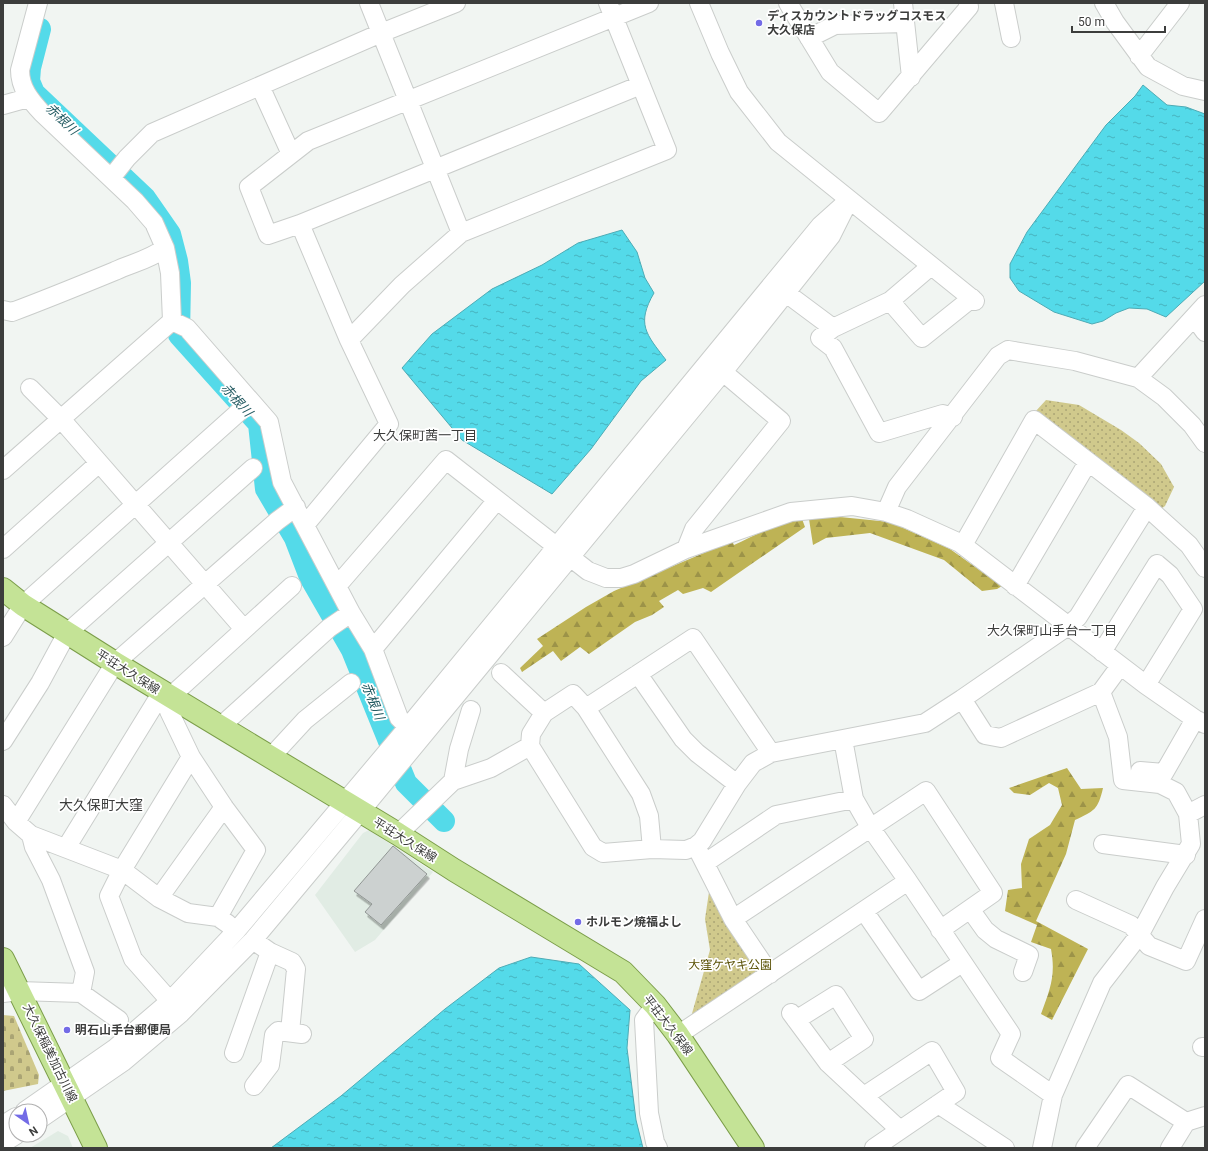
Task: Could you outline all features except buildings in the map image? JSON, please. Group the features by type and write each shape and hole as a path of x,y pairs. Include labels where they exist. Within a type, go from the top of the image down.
{"main road":[{"name":"平荘大久保線","path":"3,589 23,604 115,663 623,972 655,1005 678,1035 753,1148"},
{"name":"大久保稲美加古川線","path":"3,959 11,992 68,1091 96,1148"}],"street":[{"path":"38,3 20,70 20,81 28,98 42,113 135,200 154,223 165,248 170,273 172,321"},
{"path":"369,3 462,233"},
{"path":"111,178 127,158 152,133 381,33 456,3"},
{"path":"641,85 300,224 268,235 249,186 308,141 408,100 611,10 649,3"},
{"path":"699,3 720,53 739,92 778,142 974,300 922,338 890,301"},
{"path":"788,3 830,72 879,113 969,7 968,3"},
{"path":"903,3 911,77"},
{"path":"1004,3 1011,38"},
{"path":"1104,3 1139,56 1148,66 1183,86 1202,85"},
{"path":"1139,56 1180,3"},
{"path":"349,340 402,285 462,233 667,150 611,10"},
{"path":"809,38 835,24 905,23"},
{"path":"260,86 291,154"},
{"path":"3,105 28,98"},
{"path":"42,1103 123,1062 181,1013 253,940 352,807 408,726 723,372 831,236 849,200"},
{"path":"48,1111 114,1049 170,1001 352,807 563,552 820,226 849,200"},
{"path":"300,224 349,340 389,424 305,525"},
{"path":"3,310 12,312 65,292 116,270 153,257 165,248"},
{"path":"931,266 890,301 833,328 820,338 833,348 879,433 943,414 953,417"},
{"path":"786,293 833,328"},
{"path":"1200,311 1205,332"},
{"path":"1138,378 1200,311"},
{"path":"3,470 172,321"},
{"path":"172,321 187,328 269,422 282,482 351,613 373,649 399,718 408,726"},
{"path":"886,512 897,487 953,417 998,356 1008,350 1075,361 1138,378 1198,420 1205,444"},
{"path":"686,550 694,529 781,421 723,372"},
{"path":"30,388 61,419 168,542 206,583 244,629"},
{"path":"3,636 23,604 240,411"},
{"path":"963,545 1034,420 1147,507 1189,545 1205,568"},
{"path":"337,586 446,460 588,571 606,578 621,578 634,574 686,550 791,512 852,506 886,512 907,519 963,545 1120,666 1200,721 1164,773 1122,769"},
{"path":"1015,586 1088,462"},
{"path":"3,549 99,463"},
{"path":"3,741 40,683 67,633 113,594 168,542 253,468"},
{"path":"373,649 497,500"},
{"path":"16,822 115,663 277,521 296,507"},
{"path":"652,849 649,816 641,794 586,708 574,694 544,713 530,734 530,746 593,847 602,853 652,849 686,850 696,846 702,841 737,784 753,763 771,753 925,722 962,699 1068,626 1078,616 1147,507"},
{"path":"1102,652 1157,564 1170,575 1193,608 1146,685"},
{"path":"66,848 166,694 244,629 292,586"},
{"path":"220,727 329,628 351,613"},
{"path":"586,708 693,638 771,753"},
{"path":"962,699 985,735 1001,738 1101,692 1120,666"},
{"path":"500,673 544,713"},
{"path":"638,674 683,739 697,753 737,784"},
{"path":"270,758 305,720 351,683"},
{"path":"1042,1148 1053,1095 1102,983 1140,934 1165,887 1186,855 1191,844 1188,814 1176,792 1160,784 1123,780 1118,737 1101,692"},
{"path":"166,694 169,711 191,757 224,807 256,850 218,917"},
{"path":"453,781 470,710"},
{"path":"843,739 854,798 870,827 1011,1034 1000,1058 1053,1095"},
{"path":"398,834 453,781 491,768 530,746"},
{"path":"170,1001 133,959 109,896 122,870 191,757"},
{"path":"733,919 926,791 993,893 940,930"},
{"path":"705,863 776,815 854,798"},
{"path":"1188,814 1205,805"},
{"path":"3,806 16,822 31,834 122,870 159,898 188,913 218,917 237,930"},
{"path":"159,898 224,807"},
{"path":"31,834 34,847 51,880 85,972 81,993"},
{"path":"1103,844 1186,855"},
{"path":"696,846 733,919 770,974"},
{"path":"678,1035 908,882"},
{"path":"1076,900 1131,924 1149,946 1186,961 1205,919"},
{"path":"970,909 985,930 996,939 1029,955 1023,972"},
{"path":"864,911 919,991 962,963"},
{"path":"253,940 270,952 292,962 296,969 296,1033 278,1031 274,1035 270,1065 254,1086"},
{"path":"234,1053 270,952"},
{"path":"11,992 81,993 119,1020"},
{"path":"828,1063 864,1039 836,995 794,1017 828,1063 900,1130"},
{"path":"655,1005 644,1020 649,1113 655,1142 658,1148"},
{"path":"864,1096 932,1051 956,1092 874,1148"},
{"path":"1085,1148 1128,1084 1186,1122"},
{"path":"938,1104 1004,1148"},
{"path":"1170,1148 1186,1122 1205,1116"}],"shaded area":[{"path":"369,830 433,872 375,940 355,952 315,895 363,833"},
{"path":"58,1131 68,1136 73,1148 30,1148 38,1143 48,1143 48,1137"}],"green space":[{"path":"1046,400 1079,405 1121,430 1139,443 1161,464 1174,487 1165,506 1161,509 1035,412"},
{"path":"840,517 890,522 950,549 1002,586 997,589 982,591 944,560 870,533 826,538 813,545 809,519"},
{"path":"802,519 805,527 711,592 703,588 683,594 678,590 659,601 664,607 652,615 635,622 589,654 580,647 561,661 553,651 522,672 520,668 543,646 537,639 586,607 614,591 732,541 734,545 767,529"},
{"path":"1067,768 1081,789 1103,788 1099,801 1094,809 1075,820 1066,854 1036,921 1088,949 1052,1020 1041,1014 1051,982 1053,967 1051,949 1031,942 1037,925 1005,911 1008,890 1022,888 1021,864 1029,839 1050,825 1062,805 1058,788 1049,783 1030,795 1014,793 1009,788"},
{"name":"大窪ケヤキ公園","path":"709,892 758,967 758,974 691,1017 710,950 705,919"},
{"path":"3,1015 14,1016 39,1075 38,1084 3,1091"}],"water":[{"path":"1143,85 1167,105 1186,107 1205,114 1205,281 1166,317 1147,309 1129,308 1116,313 1103,321 1092,324 1054,312 1019,291 1010,278 1010,264 1027,232 1106,125 1135,96"},
{"path":"622,230 637,252 645,278 654,293 645,313 646,328 653,343 666,360 641,381 591,449 552,494 462,440 402,368 432,334 492,289 542,265 578,243"},
{"path":"531,957 579,964 630,1010 627,1048 636,1120 643,1148 271,1148 341,1096 445,1009 499,968"}],"waterway":[{"name":"赤根川","path":"40,29 30,68 29,81 34,93 145,198 170,234 177,261 180,283 179,335 259,424 266,489 295,538 310,577 352,650 406,783 444,821"}],"place":[{"name":"ディスカウントドラッグコスモス 大久保店","path":"759,23"},
{"name":"ホルモン焼福よし","path":"578,922"},
{"name":"明石山手台郵便局","path":"67,1030"}],"district":[{"name":"大久保町茜一丁目","path":"425,435"},
{"name":"大久保町山手台一丁目","path":"1052,630"},
{"name":"大久保町大窪","path":"101,805"}]}
